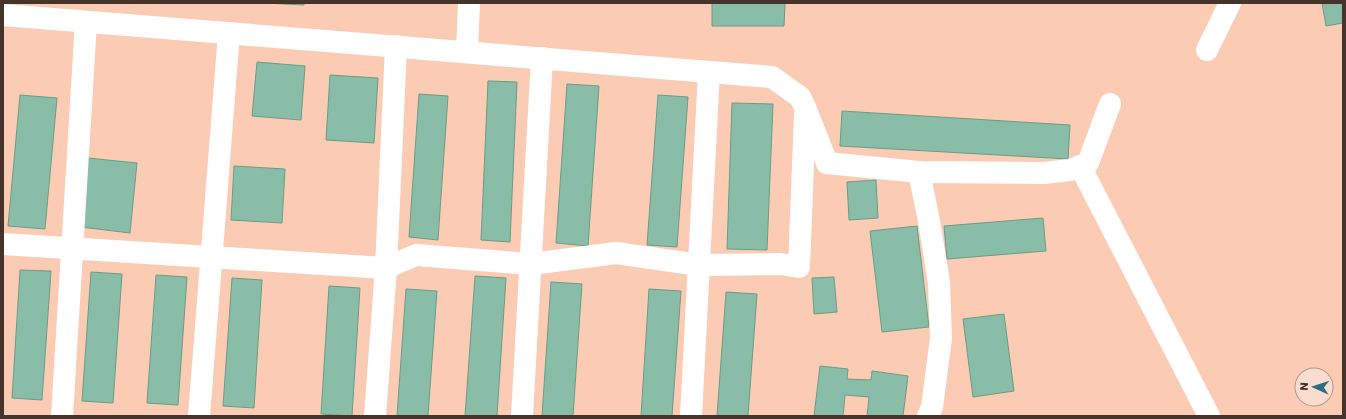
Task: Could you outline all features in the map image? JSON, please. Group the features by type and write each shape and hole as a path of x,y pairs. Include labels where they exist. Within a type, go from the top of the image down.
{"street":[{"path":"467,52 469,3"},
{"path":"1207,50 1230,3"},
{"path":"3,15 772,77 800,97 828,163 919,172 1044,173 1070,170 1088,163 1110,104"},
{"path":"62,416 86,22"},
{"path":"199,416 229,33"},
{"path":"375,416 386,268 396,46"},
{"path":"522,416 542,58"},
{"path":"690,416 709,72"},
{"path":"3,244 386,268 416,256 531,264 616,253 699,265 781,264 799,267 805,107"},
{"path":"1080,166 1209,416"},
{"path":"919,172 939,283 941,338 932,407 928,416"}],"building":[{"path":"265,3 304,3 304,5"},
{"path":"712,3 785,3 784,26 712,26"},
{"path":"1322,3 1343,3 1343,23 1326,26"},
{"path":"257,62 305,66 301,120 252,116"},
{"path":"330,75 378,78 374,143 326,140"},
{"path":"488,81 517,82 510,242 481,240"},
{"path":"567,84 599,86 588,246 556,243"},
{"path":"419,94 448,96 438,240 409,237"},
{"path":"20,95 57,98 45,229 8,226"},
{"path":"658,95 688,97 677,247 647,245"},
{"path":"732,103 773,104 767,250 727,249"},
{"path":"842,111 1070,125 1068,159 840,146"},
{"path":"88,158 137,163 130,233 81,227"},
{"path":"234,166 285,169 282,223 231,220"},
{"path":"876,180 878,218 849,220 847,182"},
{"path":"1043,218 1046,251 947,259 944,226"},
{"path":"917,226 929,327 882,332 870,231"},
{"path":"20,270 51,271 42,400 12,398"},
{"path":"91,272 122,274 113,403 82,401"},
{"path":"156,275 187,277 178,405 147,403"},
{"path":"475,276 506,278 497,416 465,416"},
{"path":"834,277 837,312 814,314 812,278"},
{"path":"232,278 262,280 254,408 223,406"},
{"path":"551,282 582,284 573,416 542,416"},
{"path":"329,286 360,288 352,416 321,414"},
{"path":"406,289 437,291 428,416 397,416"},
{"path":"649,289 681,291 672,416 641,416"},
{"path":"726,292 757,294 748,416 717,416"},
{"path":"1004,314 1014,391 973,397 963,319"},
{"path":"820,366 848,369 847,379 871,380 872,371 908,376 903,416 867,416 869,397 845,395 843,416 814,416"}]}
